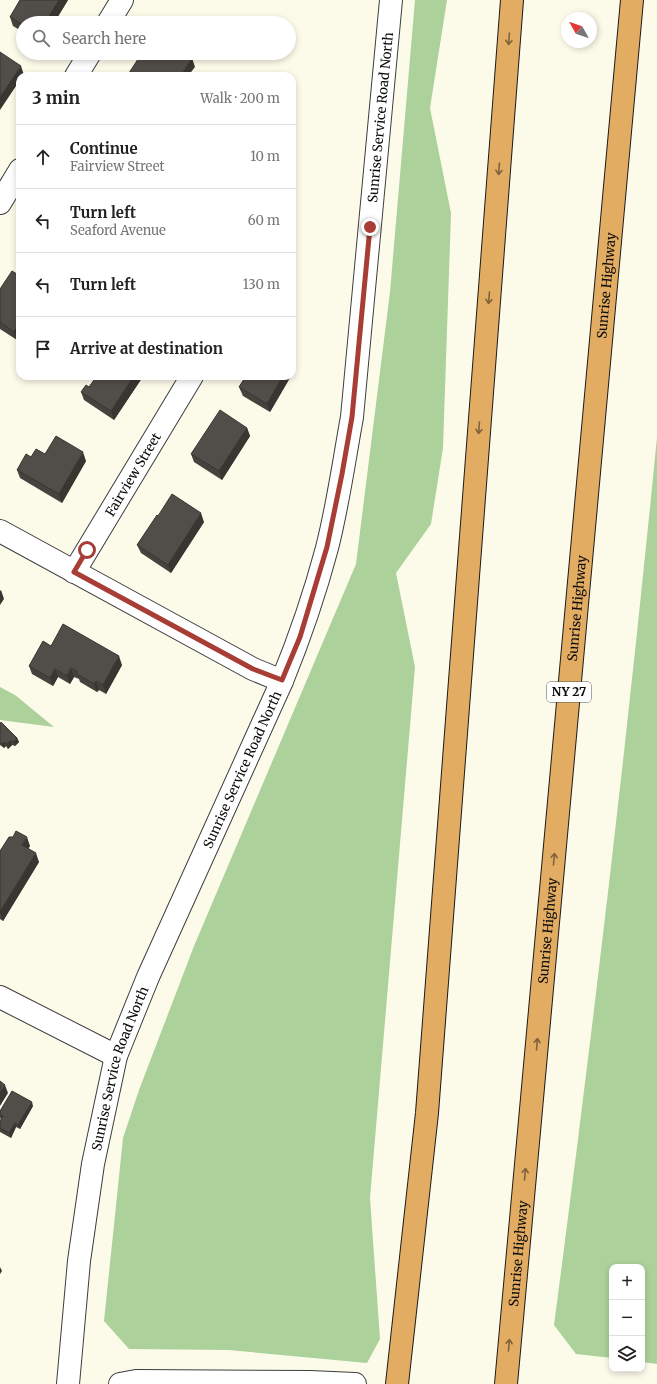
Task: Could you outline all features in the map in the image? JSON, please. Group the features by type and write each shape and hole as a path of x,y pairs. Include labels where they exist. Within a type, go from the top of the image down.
{"highway":[{"path":"398,1384 426,1113 512,0"},
{"name":"Sunrise Highway","path":"506,1384 632,0"}],"street":[{"path":"112,16 122,0"},
{"name":"Sunrise Service Road North","path":"68,1384 79,1261 93,1164 116,1056 148,977 300,637 327,547 342,474 350,424 391,0"},
{"path":"78,72 86,60"},
{"path":"0,203 16,177"},
{"name":"Fairview Street","path":"74,572 190,380"},
{"path":"0,531 253,669 282,680"},
{"path":"0,997 116,1056"},
{"path":"120,1384 136,1381 310,1382 355,1384"}],"green space":[{"path":"415,0 447,0 430,108 451,213 443,448 431,524 396,573 415,667 370,1198 380,1339 367,1363 228,1350 129,1349 104,1321 123,1138 139,1090 194,946 356,564 390,292"},
{"path":"657,437 657,1364 645,1362 645,1264 609,1264 609,1358 576,1354 554,1325 609,882"},
{"path":"0,687 15,695 54,727 0,720"}],"building":[{"path":"20,0 59,0 49,16 16,16 16,21 10,17"},
{"path":"0,52 21,66 0,97"},
{"path":"137,60 191,60 183,72 130,72"},
{"path":"12,271 16,274 16,329 14,332 0,322 0,289"},
{"path":"94,380 131,380 111,411 81,392 86,385 89,387"},
{"path":"243,380 281,380 267,404 239,387"},
{"path":"220,410 247,428 219,471 191,454"},
{"path":"56,436 83,452 59,494 17,470 26,454 31,457 36,449 45,454"},
{"path":"172,494 201,513 168,565 137,545"},
{"path":"63,624 119,656 103,685 96,681 94,684 77,674 77,671 71,668 67,676 55,669 50,678 29,666 43,641 51,646"},
{"path":"1,722 17,738 14,742 10,741 7,744 4,742 2,744 0,742"},
{"path":"16,831 27,837 22,845 36,853 0,912 0,851 9,837 13,837"},
{"path":"0,1081 5,1085 0,1093"},
{"path":"12,1091 32,1102 18,1125 15,1123 9,1133 0,1128 0,1121 3,1116 0,1115 0,1111"}],"route":[{"path":"87,550 74,572 253,669 282,680 300,637 327,547 342,474 352,417 370,227"}]}
